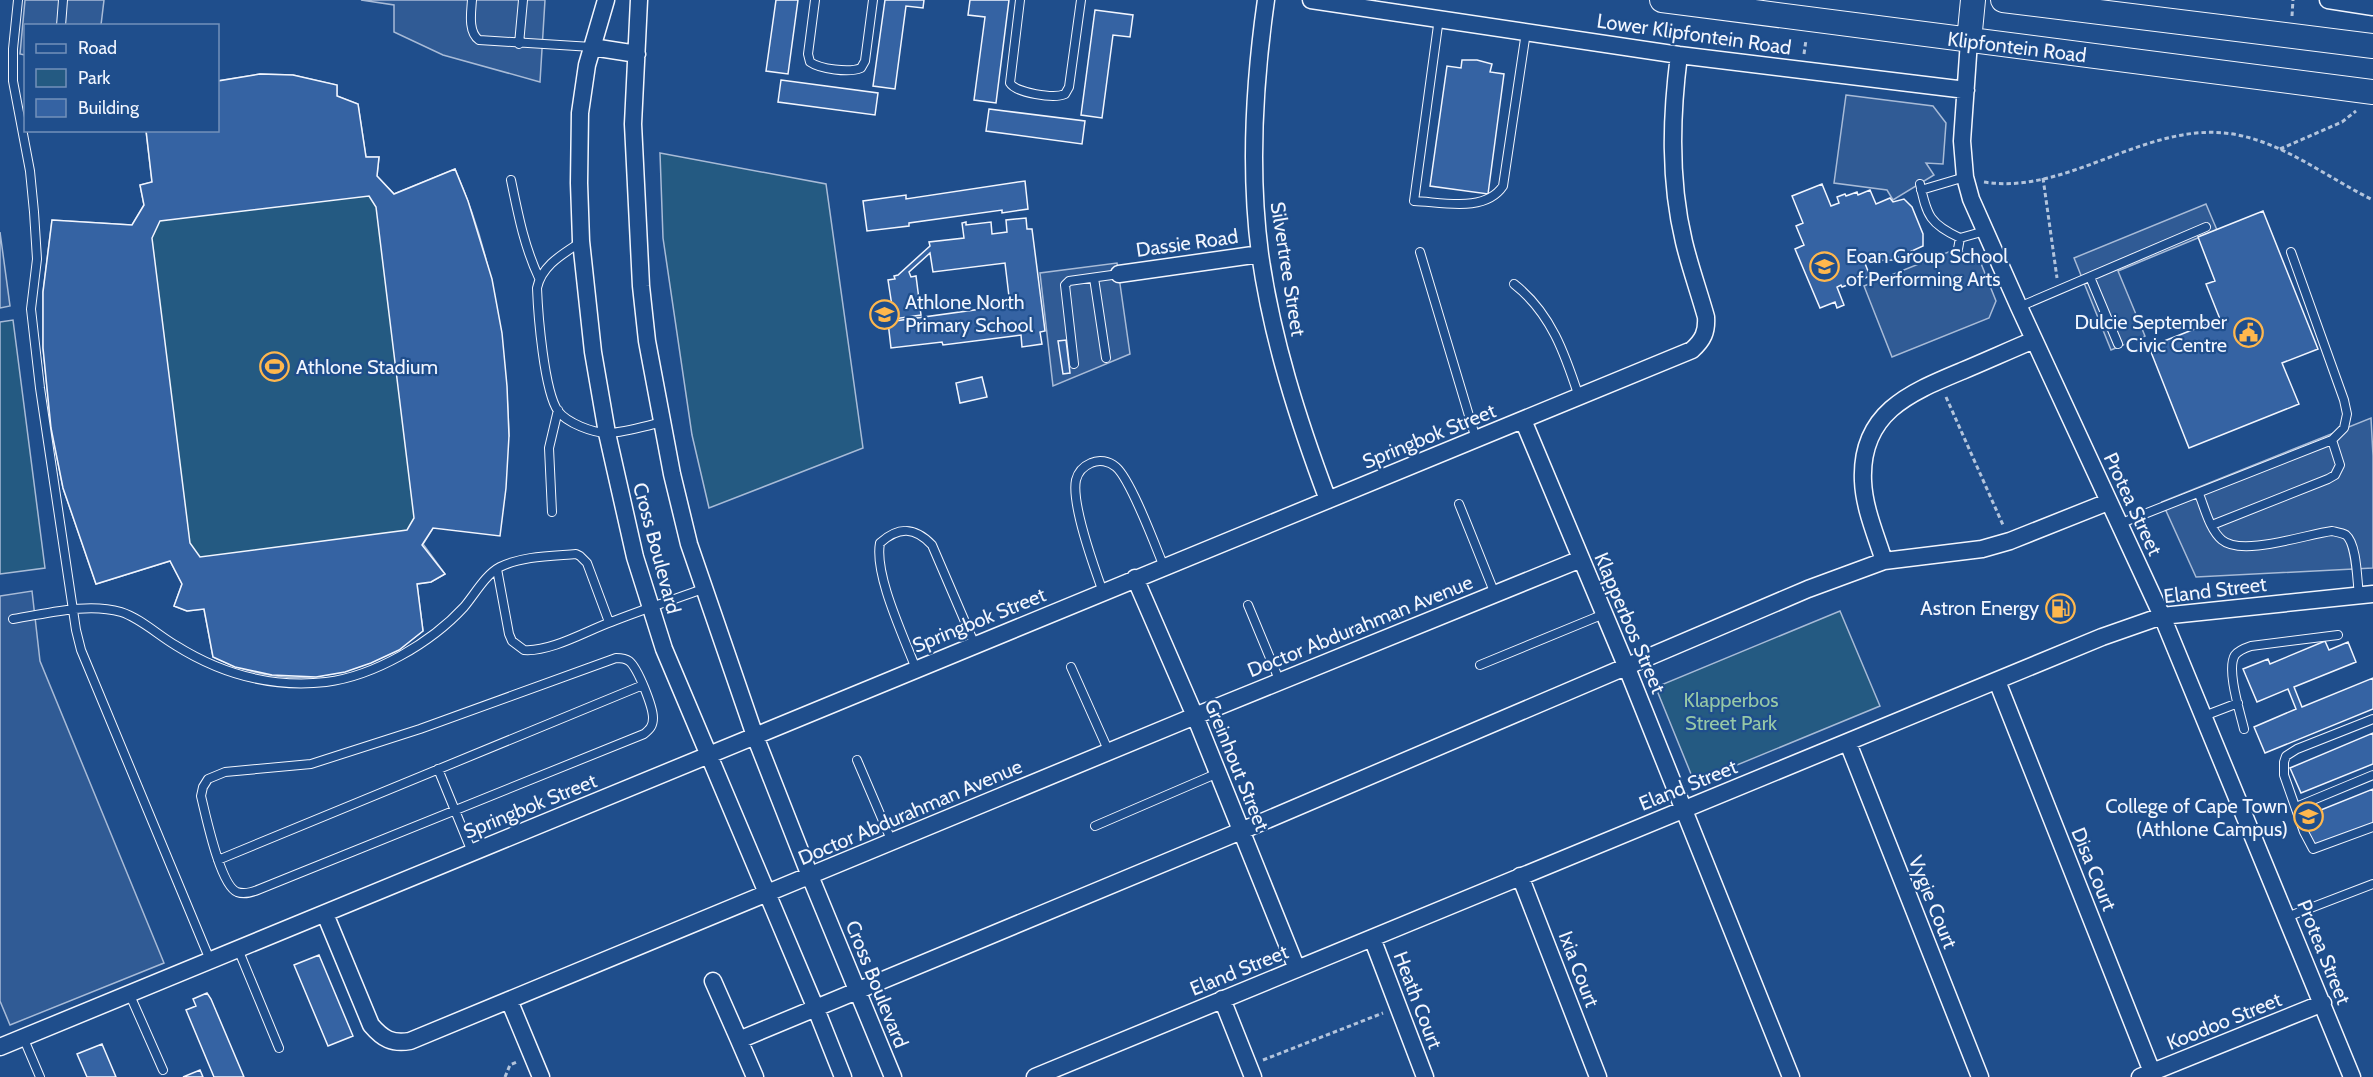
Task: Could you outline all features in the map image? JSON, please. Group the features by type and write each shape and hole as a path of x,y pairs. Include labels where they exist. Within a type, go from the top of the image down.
{"main road":[{"name":"Klipfontein Road","path":"1662,0 1969,41 2368,99"},
{"path":"1969,41 1973,0"},
{"path":"2003,0 2373,46"}],"street":[{"name":"Cross Boulevard","path":"606,0 587,65 580,113 581,241 593,352 607,433 635,557 664,649 843,1077"},
{"name":"Cross Boulevard","path":"639,0 633,124 641,286 647,341 689,544 755,736 893,1077"},
{"name":"Silvertree Street","path":"1266,0 1258,53 1254,115 1256,212 1260,254 1275,333 1291,396 1328,500"},
{"name":"Lower Klipfontein Road","path":"1311,0 1679,54 1966,90"},
{"path":"2328,0 2373,7"},
{"name":"Protea Street","path":"1969,41 1962,141 1965,177 1985,231 2019,307 2162,616 2352,1077"},
{"path":"592,47 637,54"},
{"name":"Springbok Street","path":"0,1047 1135,578 1680,357 1692,350 1705,336 1706,317 1683,241 1677,200 1673,120 1679,54"},
{"name":"Dassie Road","path":"1119,274 1260,254"},
{"path":"1884,561 1866,503 1863,482 1864,457 1871,435 1883,417 1904,397 2034,340"},
{"name":"Klapperbos Street","path":"1523,420 1627,668 1791,1077"},
{"path":"739,1040 1241,831 1808,589 1884,561 1954,554 2010,541 2108,502"},
{"name":"Doctor Abdurahman Avenue","path":"325,914 371,1025 380,1035 390,1041 400,1042 424,1036 1195,716 1581,560"},
{"name":"Greinhout Street","path":"1135,578 1195,716 1297,969"},
{"name":"Eland Street","path":"1035,1077 2102,637 2162,616 2366,594"},
{"name":"Disa Court","path":"1997,681 2146,1075"},
{"name":"Vygie Court","path":"1848,743 1980,1077"},
{"name":"Ixia Court","path":"1520,876 1598,1077"},
{"name":"Heath Court","path":"1372,938 1425,1077"},
{"path":"713,981 755,1077"},
{"path":"1222,999 1251,1072"},
{"path":"509,1000 541,1077"},
{"name":"Koodoo Street","path":"2146,1075 2323,1003"},
{"path":"1074,1061 1080,1077"}],"lane":[{"path":"18,0 13,49 13,81 17,113 30,171 34,212 37,259 31,309 40,388 73,610 81,650 210,960"},
{"path":"61,24 63,0"},
{"path":"472,0 471,26 476,39 519,44 592,47"},
{"path":"519,44 523,0"},
{"path":"815,0 808,54 810,62 818,66 853,70 861,68 865,61 873,0"},
{"path":"1020,0 1010,83 1019,91 1057,96 1065,94 1069,87 1081,0"},
{"path":"1439,18 1414,201 1474,204 1498,194 1503,186 1526,31"},
{"path":"1965,177 1921,187 1931,219 1939,228 1960,238 1985,231"},
{"path":"511,180 521,232 530,260 539,278"},
{"path":"2019,307 2206,227"},
{"path":"1958,249 1960,238"},
{"path":"552,512 549,448 558,410 548,379 537,288 539,278 556,259 581,241"},
{"path":"1420,252 1476,439"},
{"path":"2119,524 2332,440 2344,428 2347,414 2344,400 2291,252"},
{"path":"1074,364 1065,285 1069,281 1119,274"},
{"path":"2090,277 2118,344"},
{"path":"1095,278 1106,358"},
{"path":"1514,284 1534,300 1545,314 1556,335 1580,397"},
{"path":"558,410 573,422 607,433 663,422"},
{"path":"2212,525 2335,475 2340,465 2332,440"},
{"path":"1103,592 1090,555 1076,498 1076,480 1081,470 1089,463 1099,460 1109,462 1118,468 1127,482 1164,567"},
{"path":"2199,494 2212,525 2223,541 2238,547 2332,531 2345,534 2350,540 2366,594"},
{"path":"1459,504 1496,594"},
{"path":"916,669 893,608 878,554 880,543 897,532 910,530 922,534 932,544 975,645"},
{"path":"13,619 103,608 123,612 177,647 233,674 272,682 304,684 351,677 381,666 407,652 462,609 497,569 516,561 580,556 587,563 609,622"},
{"path":"497,569 509,634 512,641 524,650 545,647 703,589"},
{"path":"1248,605 1280,682"},
{"path":"1480,665 1604,614"},
{"path":"2244,729 2232,663 2241,650 2251,646 2338,635"},
{"path":"616,658 624,658 631,662 653,717 651,727 644,734 455,812 251,892 237,892 230,886 218,860 201,796 208,778 214,775 311,764 420,729 616,658"},
{"path":"1071,667 1109,752"},
{"path":"218,860 642,685"},
{"path":"2204,716 2238,703"},
{"path":"2373,719 2297,749 2286,756 2284,762 2284,775 2304,831 2313,849 2373,827"},
{"path":"857,760 892,842"},
{"path":"438,769 472,852"},
{"path":"1095,826 1218,773"},
{"path":"2295,807 2373,775"},
{"path":"2287,917 2373,884"},
{"path":"238,949 279,1048"},
{"path":"129,993 163,1070"},
{"path":"23,1037 40,1077"}],"path":[{"path":"2292,20 2293,0"},
{"path":"1804,58 1807,35"},
{"path":"2280,149 2342,122 2368,99"},
{"path":"1965,177 1996,184 2043,178 2124,151 2185,135 2205,133 2236,135 2272,144 2343,186 2373,200"},
{"path":"2043,178 2058,291"},
{"path":"1938,381 2010,541"},
{"path":"1251,1072 1398,1007"}],"green space":[{"name":"Athlone Stadium","path":"260,74 293,75 337,85 337,96 358,104 366,157 379,157 377,176 394,194 455,169 479,234 501,333 509,436 433,528 423,544 445,574 431,582 417,584 423,631 399,648 374,661 322,676 268,675 240,668 213,657 204,609 187,611 174,606 182,584 170,561 96,584 63,488 51,428 43,348 43,292 52,220 132,225 144,205 140,185 152,182 146,132 219,132 219,81"},
{"path":"660,153 826,184 863,448 709,508 692,435 663,238"},
{"path":"13,320 45,568 0,574 0,322"},
{"name":"Klapperbos Street Park","path":"1840,611 1880,706 1703,779 1691,774 1658,693 1661,685"}],"shaded area":[{"path":"25,0 104,0 101,24 24,24 24,55 20,54"},
{"path":"361,0 545,0 540,82 443,55 394,32 394,5"},
{"path":"1846,95 1933,106 1946,123 1943,164 1926,163 1934,175 1893,200 1887,190 1834,183"},
{"path":"2206,204 2217,230 2118,271 2145,336 2111,350 2074,258"},
{"path":"0,232 10,306 0,308"},
{"path":"1961,247 1966,261 1978,256 1996,301 1989,318 1892,357 1864,286"},
{"path":"1117,263 1130,354 1053,386 1040,273"},
{"path":"2371,418 2373,568 2196,577 2162,502"},
{"path":"32,591 40,661 164,963 10,1025 0,1001 0,596"}],"building":[{"path":"776,0 798,0 788,74 766,71"},
{"path":"885,0 924,0 923,8 906,6 895,89 873,86"},
{"path":"970,0 1009,0 996,103 974,100 985,17 968,15"},
{"path":"1095,10 1133,15 1130,37 1113,35 1102,118 1081,115"},
{"path":"1462,60 1477,60 1492,64 1490,72 1504,74 1488,194 1430,186 1447,66 1461,68"},
{"name":"Athlone Stadium","path":"260,74 293,75 337,85 337,96 358,104 366,157 379,157 377,176 394,194 455,169 468,201 492,279 502,333 509,436 506,488 500,536 433,528 422,545 445,574 431,582 417,584 423,631 399,650 345,672 316,677 272,675 235,667 213,657 204,609 187,611 174,606 182,584 170,561 96,584 63,488 51,428 43,348 43,292 52,220 132,225 144,205 140,185 152,182 146,132 219,132 219,81","holes":["369,196 376,207 414,518 407,530 200,557 190,543 152,238 160,221"]},
{"path":"781,80 878,93 875,115 778,102"},
{"path":"989,109 1085,121 1082,144 986,131"},
{"path":"1025,181 1028,209 1002,213 1002,210 867,231 863,201 906,195 906,199"},
{"path":"1822,184 1831,206 1839,203 1837,197 1857,192 1858,195 1870,190 1876,204 1890,198 1893,202 1904,199 1912,207 1923,234 1923,246 1892,260 1864,261 1870,276 1837,287 1844,305 1837,308 1835,302 1820,308 1795,249 1804,245 1796,226 1803,223 1792,196"},
{"name":"Dulcie September Civic Centre","path":"2263,211 2318,349 2282,363 2299,404 2189,448 2149,347 2220,319 2206,284 2215,281 2198,237"},
{"path":"1026,218 1027,229 1032,229 1045,331 1040,332 1042,344 1022,347 1021,335 943,345 942,342 891,348 888,322 1010,305 1005,263 933,272 930,253 909,272 911,277 916,276 921,315 894,319 888,280 895,279 894,276 930,246 929,242 964,238 962,223 966,222 966,225 991,222 992,234 1007,232 1006,220"},
{"path":"1066,340 1070,373 1063,374 1058,341"},
{"path":"982,377 987,397 960,403 956,383"},
{"path":"2325,641 2329,650 2348,642 2356,662 2294,687 2302,707 2373,678 2373,709 2265,753 2254,727 2296,709 2288,689 2257,702 2243,669 2268,659 2270,664"},
{"path":"2373,733 2373,764 2301,793 2290,768"},
{"path":"2373,789 2373,824 2314,848 2301,818"},
{"path":"319,955 353,1036 328,1046 294,965"},
{"path":"207,993 244,1077 214,1077 186,1010 196,1006 193,999"},
{"path":"102,1044 116,1077 87,1077 77,1054"},
{"path":"200,1070 203,1077 183,1077"}],"place":[{"name":"Eoan Group School of Performing Arts","path":"1825,267"},
{"name":"Athlone North Primary School","path":"884,314"},
{"name":"Dulcie September Civic Centre","path":"2248,333"},
{"name":"Athlone Stadium","path":"275,367"},
{"name":"Astron Energy","path":"2060,608"},
{"name":"College of Cape Town (Athlone Campus)","path":"2309,817"}]}
